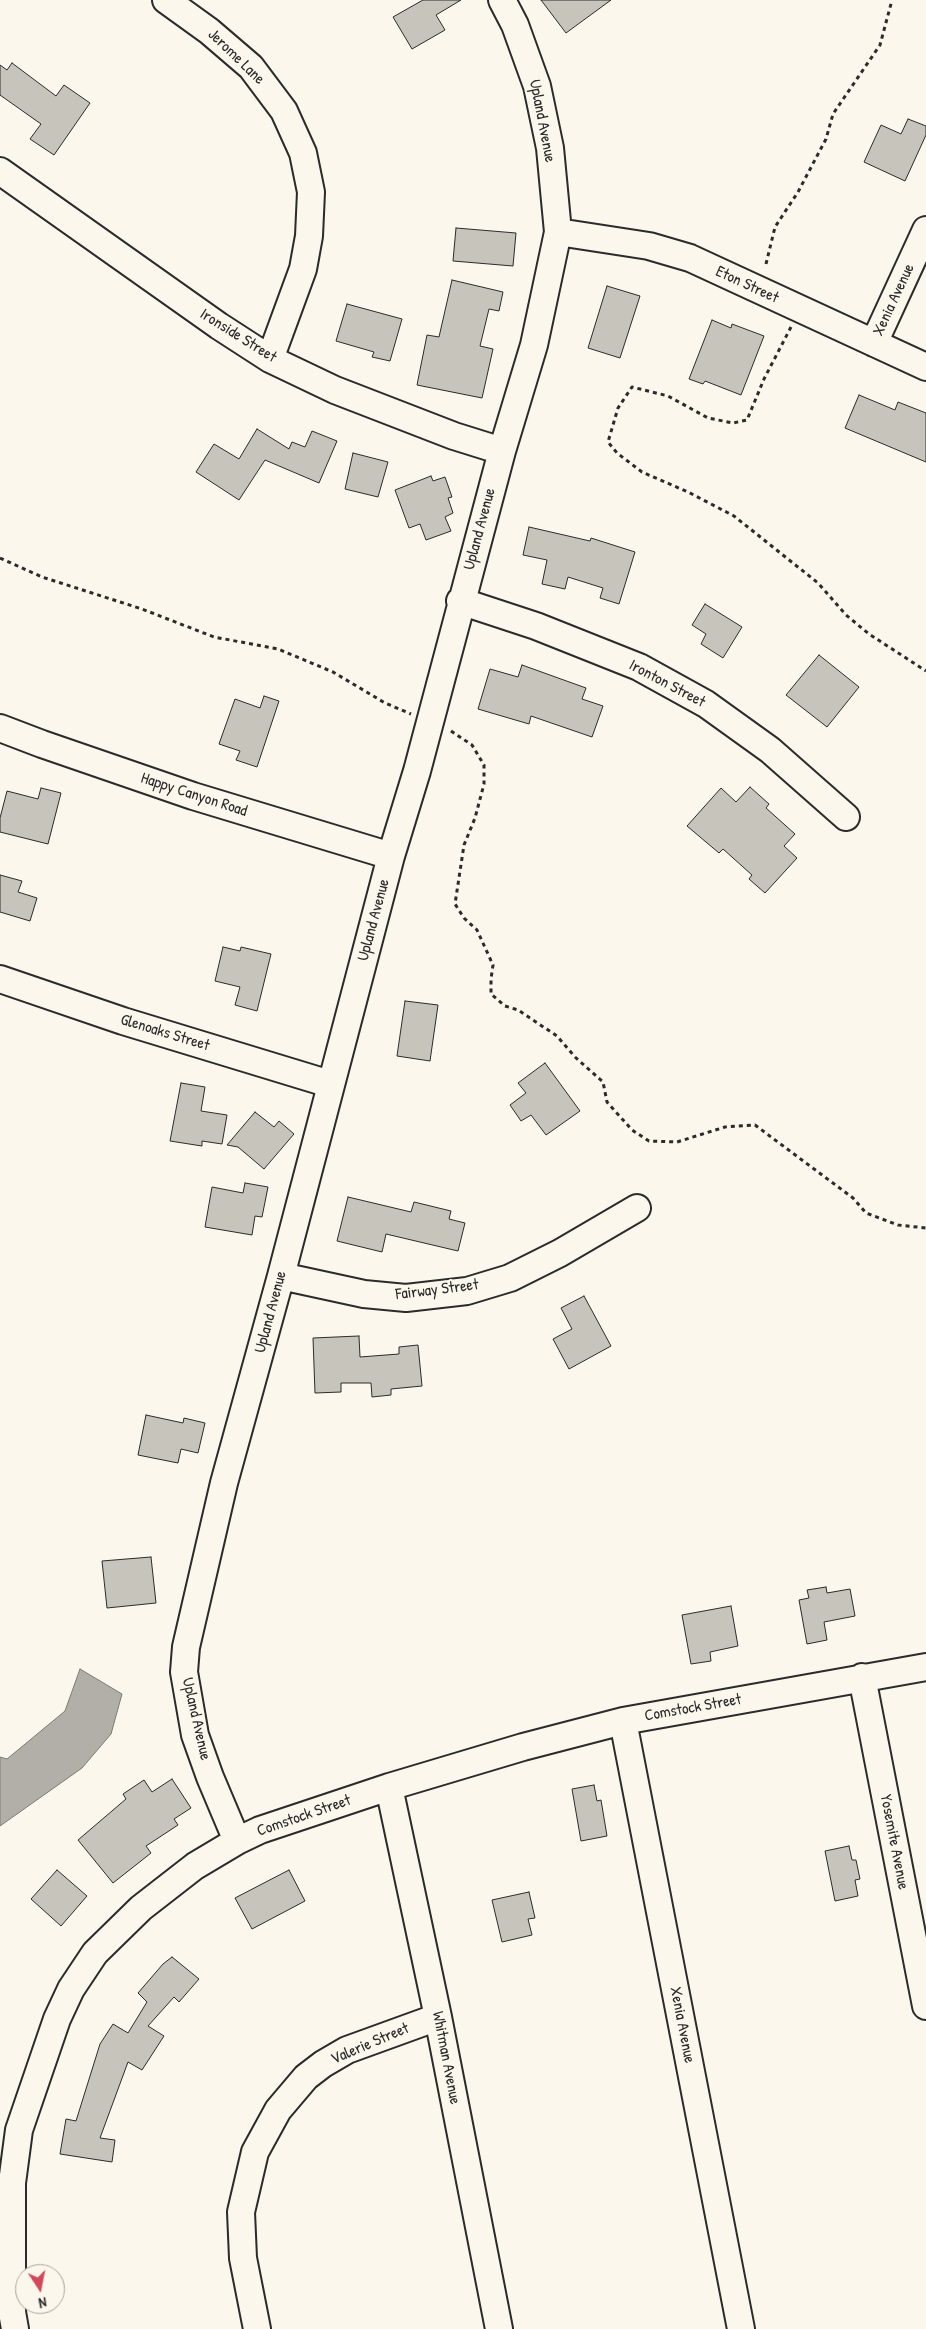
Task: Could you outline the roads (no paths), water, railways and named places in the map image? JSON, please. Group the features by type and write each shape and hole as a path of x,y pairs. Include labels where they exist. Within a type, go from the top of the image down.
{"street":[{"name":"Jerome Lane","path":"166,0 209,31 250,67 284,110 303,152 311,192 309,236 303,269 270,358"},
{"name":"Upland Avenue","path":"237,1840 210,1777 196,1735 184,1672 186,1647 224,1483 281,1276 391,856 437,725 460,601 534,345 558,232 550,148 538,86 515,25 502,0"},
{"name":"Ironside Street","path":"0,172 219,326 270,358 335,390 454,436 502,451"},
{"name":"Xenia Avenue","path":"874,343 926,230"},
{"name":"Eton Street","path":"558,232 650,246 690,258 926,367"},
{"name":"Ironton Street","path":"460,601 536,626 639,667 706,704 770,750 846,817"},
{"name":"Happy Canyon Road","path":"0,728 193,796 391,856"},
{"name":"Glenoaks Street","path":"0,979 123,1021 330,1084"},
{"name":"Fairway Street","path":"281,1276 364,1294 406,1298 466,1290 510,1278 560,1253 637,1208"},
{"name":"Comstock Street","path":"9,2318 12,2183 19,2130 57,2019 71,1989 95,1953 141,1908 195,1866 237,1840 260,1830 389,1787 523,1747 623,1721 926,1667"},
{"name":"Yosemite Avenue","path":"862,1677 926,2006"},
{"name":"Xenia Avenue","path":"623,1721 741,2329"},
{"name":"Whitman Avenue","path":"389,1787 438,2017 498,2329"},
{"name":"Valerie Street","path":"257,2329 243,2258 241,2212 255,2152 278,2110 306,2078 323,2064 347,2050 438,2017"}]}
